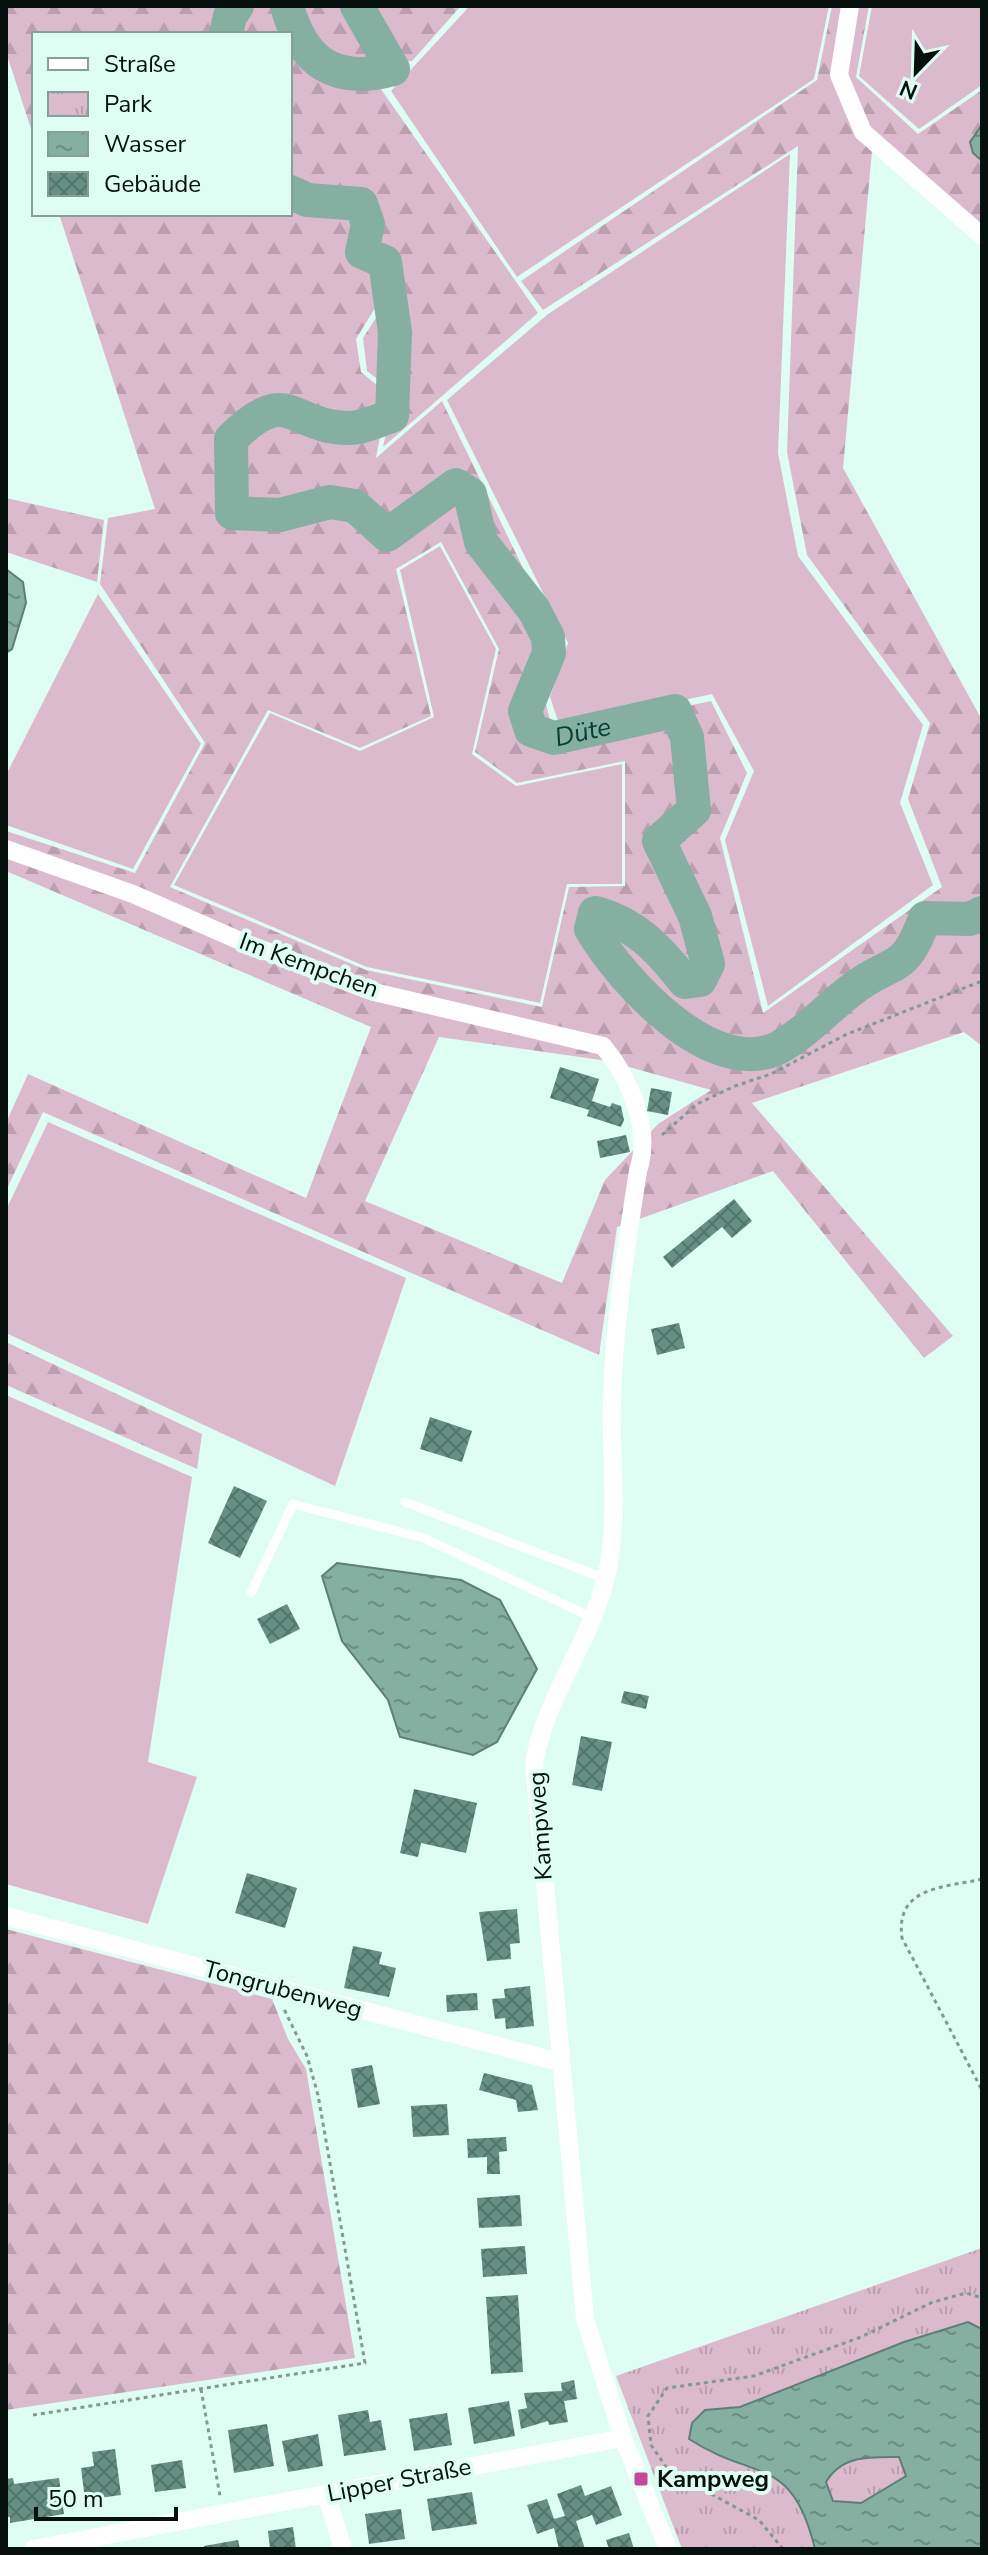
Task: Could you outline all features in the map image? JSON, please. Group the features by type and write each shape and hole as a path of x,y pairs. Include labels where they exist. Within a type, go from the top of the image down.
{"street":[{"path":"850,6 839,75 863,132 982,236"},
{"name":"Im Kempchen","path":"6,849 133,894 374,992 603,1046 615,1060 638,1110 645,1151"},
{"name":"Kampweg","path":"645,1151 638,1171 618,1298 611,1414 613,1535 606,1579 552,1702 534,1764 585,2319 623,2438 668,2549"},
{"name":"Tongrubenweg","path":"6,1916 559,2062"},
{"name":"Lipper Straße","path":"33,2549 623,2438"},
{"path":"326,2494 343,2549"}],"lane":[{"path":"405,1502 606,1579"},
{"path":"251,1593 293,1504 424,1538 591,1617"}],"path":[{"path":"645,1151 697,1104 735,1086 771,1074 845,1035 982,981"},
{"path":"982,1879 921,1893 906,1904 900,1921 902,1938 982,2090"},
{"path":"33,2415 365,2363 318,2095 307,2056 287,2020 277,1988"},
{"path":"783,2549 759,2520 669,2471 651,2445 648,2416 667,2388 754,2376 861,2337 933,2302 966,2293 982,2298"},
{"path":"201,2389 224,2515"}],"green space":[{"path":"6,6 234,6 226,32 32,32 32,132 6,52"},
{"path":"239,6 274,6 288,32 229,32"},
{"path":"281,6 459,8 412,61 352,72 332,65 286,24"},
{"path":"465,6 829,6 814,79 517,277 391,91 467,9"},
{"path":"832,6 869,6 856,77 918,134 982,90 982,230 873,140 843,468 982,720 982,1046 964,1032 752,1103 953,1336 924,1358 773,1171 617,1227 599,1355 43,1112 6,1191 6,1123 28,1074 306,1198 371,1027 6,871 6,831 135,873 205,743 100,584 108,518 155,509 60,216 292,216 292,189 351,196 366,209 358,224 365,250 384,259 390,272 380,300 356,339 361,372 388,394 376,458 442,401 560,644 544,697 554,735 711,701 747,773 720,838 763,1013 942,887 908,799 930,723 807,555 787,452 798,146 543,310 521,281 817,80","holes":["441,542 499,649 475,752 517,783 625,761 625,886 569,887 542,1007 366,970 170,887 268,710 360,748 431,716 396,569","439,1037 608,1061 711,1090 658,1124 605,1180 562,1283 365,1201"]},
{"path":"872,6 982,6 982,85 919,129 859,76"},
{"path":"292,38 316,63 336,75 372,80 378,85 538,313 383,447 395,393 367,371 363,338 392,293 395,271 386,257 370,250 364,227 371,209 353,191 292,185"},
{"path":"790,154 778,453 798,556 923,725 900,803 933,885 768,1006 725,840 754,771 712,694 560,727 550,697 568,643 447,400 548,314"},
{"path":"6,498 104,520 97,582 6,552"},
{"path":"440,546 496,649 472,754 516,786 622,764 622,884 567,884 540,1003 367,967 174,885 270,713 360,751 434,717 400,570"},
{"path":"98,594 201,744 133,869 6,825 6,775"},
{"path":"48,1122 406,1278 335,1486 6,1333 6,1210"},
{"path":"6,1342 202,1434 197,1469 6,1385"},
{"path":"6,1395 192,1477 148,1762 197,1777 148,1924 6,1884"},
{"path":"6,1929 272,1999 288,2039 306,2069 355,2358 6,2410"},
{"path":"982,2248 982,2549 682,2549 616,2376"}],"water":[{"path":"982,125 982,161 973,153 970,142"},
{"path":"6,569 23,582 26,603 12,649 6,653"},
{"path":"337,1563 461,1580 500,1600 537,1669 497,1742 473,1755 400,1737 388,1700 342,1641 322,1576"},
{"path":"968,2322 982,2329 982,2549 815,2549 806,2519 795,2498 782,2484 768,2474 712,2452 689,2439 692,2423 705,2410 740,2407 904,2342","holes":["899,2457 906,2476 861,2503 833,2501 826,2482 832,2473 848,2462 867,2458"]}],"building":[{"path":"560,1067 599,1079 592,1101 610,1107 612,1103 621,1106 624,1120 621,1127 587,1116 589,1110 550,1098"},
{"path":"651,1088 672,1092 668,1115 647,1111"},
{"path":"626,1135 630,1152 600,1158 597,1141"},
{"path":"734,1199 752,1221 732,1238 722,1227 672,1268 663,1257"},
{"path":"679,1323 685,1348 657,1355 651,1329"},
{"path":"430,1417 472,1431 462,1462 420,1449"},
{"path":"234,1486 267,1501 240,1558 208,1543"},
{"path":"287,1604 300,1629 270,1644 257,1619"},
{"path":"624,1691 649,1696 646,1709 621,1703"},
{"path":"581,1736 612,1742 602,1791 572,1785"},
{"path":"414,1789 477,1803 466,1853 421,1843 418,1857 400,1853"},
{"path":"247,1873 297,1888 285,1928 235,1913"},
{"path":"517,1909 520,1943 510,1944 511,1959 487,1961 479,1912"},
{"path":"353,1946 382,1952 379,1964 396,1968 389,1997 344,1988"},
{"path":"530,1986 534,2026 506,2029 505,2018 495,2019 492,1999 505,1998 504,1989"},
{"path":"477,1993 478,2010 447,2012 446,1995"},
{"path":"372,2065 380,2104 358,2108 351,2069"},
{"path":"484,2073 532,2085 538,2110 518,2112 516,2100 479,2090"},
{"path":"447,2104 449,2135 413,2137 411,2106"},
{"path":"506,2137 507,2151 499,2152 500,2174 487,2174 487,2157 468,2158 467,2139"},
{"path":"520,2195 522,2226 479,2228 477,2198"},
{"path":"525,2246 527,2274 483,2277 481,2249"},
{"path":"518,2295 523,2372 491,2374 486,2297"},
{"path":"574,2380 577,2399 564,2401 568,2422 549,2425 548,2421 521,2429 518,2410 527,2408 524,2393 562,2391 561,2383"},
{"path":"509,2401 515,2436 474,2444 468,2408"},
{"path":"368,2410 370,2422 381,2420 386,2450 344,2456 338,2415"},
{"path":"447,2413 452,2445 414,2451 409,2419"},
{"path":"267,2424 274,2466 234,2473 228,2430"},
{"path":"318,2434 323,2466 288,2472 282,2441"},
{"path":"115,2449 121,2495 85,2500 81,2468 94,2466 92,2452"},
{"path":"182,2460 186,2488 155,2492 151,2465"},
{"path":"13,2478 14,2484 59,2478 64,2514 10,2523 10,2517 6,2517 6,2479"},
{"path":"581,2485 585,2496 611,2486 622,2515 596,2525 592,2515 576,2521 585,2549 559,2549 554,2528 537,2534 527,2505 547,2499 554,2519 565,2516 557,2494"},
{"path":"472,2492 477,2524 432,2531 427,2499"},
{"path":"401,2509 405,2539 369,2544 365,2514"},
{"path":"293,2527 296,2549 270,2549 268,2531"},
{"path":"629,2533 634,2549 609,2549 606,2540"},
{"path":"238,2540 240,2549 204,2549 204,2546"}],"waterway":[{"name":"Düte","path":"226,32 230,16 237,6"},
{"name":"Düte","path":"287,6 302,42 324,64 354,74 393,69 357,6"},
{"name":"Düte","path":"292,193 307,200 361,204 368,224 362,252 385,262 395,332 392,416 350,428 330,426 278,410 251,422 231,439 232,513 280,515 330,502 355,506 387,535 456,485 470,494 481,542 534,610 548,637 549,653 525,711 531,730 554,738 675,711 687,737 694,810 659,841 695,916 708,964 700,980 685,982 646,939 623,924 595,913 591,929 623,974 671,1020 697,1038 725,1050 752,1054 778,1048 797,1036 864,981 903,958 925,918 970,919 982,913"}],"place":[{"name":"Kampweg","path":"641,2479"}]}
